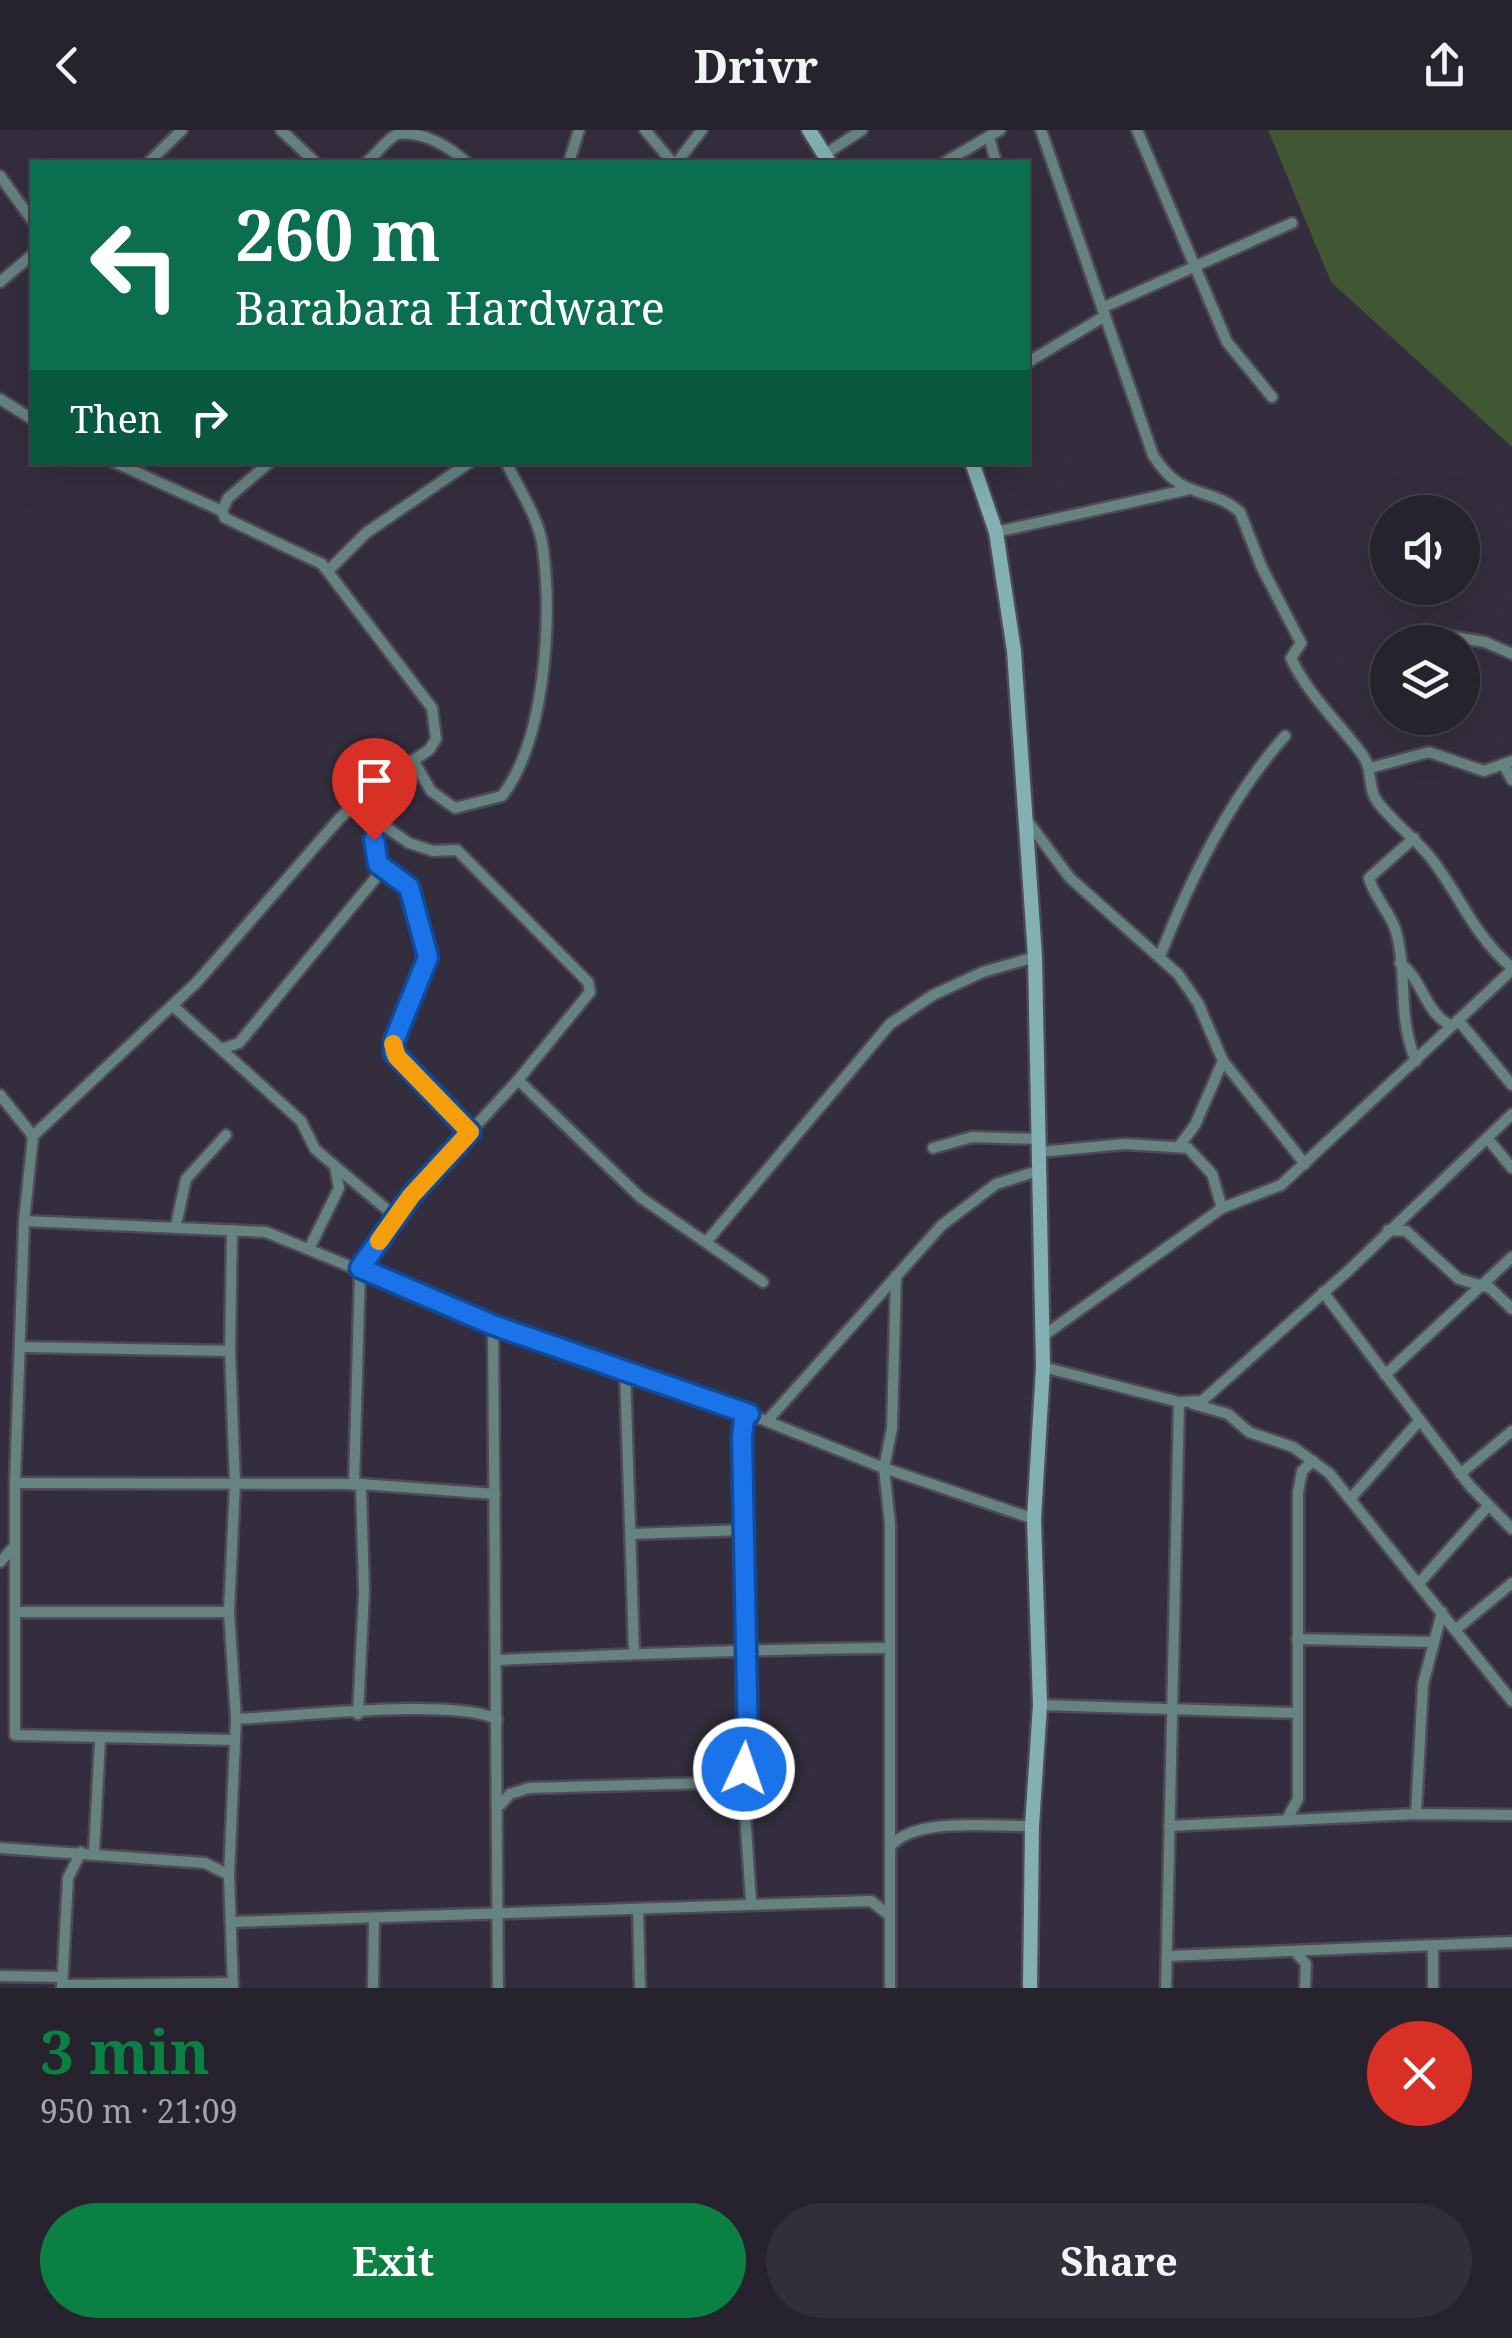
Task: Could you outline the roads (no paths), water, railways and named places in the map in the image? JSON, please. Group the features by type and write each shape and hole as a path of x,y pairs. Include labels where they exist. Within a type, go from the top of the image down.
{"street":[{"path":"151,160 182,130"},
{"path":"281,130 313,160"},
{"path":"569,160 579,130"},
{"path":"646,130 672,160"},
{"path":"676,160 702,130"},
{"path":"809,130 826,159 861,130"},
{"path":"1041,130 1153,455 1172,481 1240,512 1301,643 1291,660 1320,707 1370,768 1374,796 1414,838 1448,882 1464,916 1512,969 1275,1190 1222,1208 1043,1336"},
{"path":"1137,130 1227,342 1272,397"},
{"path":"369,160 397,134 406,132 439,140 464,160"},
{"path":"948,160 994,133 996,160"},
{"path":"0,176 30,217"},
{"path":"1030,361 1103,312 1192,266 1292,223"},
{"path":"0,282 30,257"},
{"path":"0,398 30,419"},
{"path":"15,1735 13,1547 23,1346 24,1222 33,1136 173,1006 354,805 436,739 432,708 328,571 312,558 228,521 222,511 121,465"},
{"path":"222,511 228,498 266,465"},
{"path":"328,571 366,532 466,465"},
{"path":"413,760 430,791 455,808 502,796 527,757 544,655 543,547 507,465"},
{"path":"973,465 996,532 1014,651 1015,719 1029,823 1035,957 1043,1367 1034,1519 1040,1705 1032,1826 1030,1988"},
{"path":"996,532 1186,490"},
{"path":"1480,641 1512,654"},
{"path":"1160,956 1221,826 1252,776 1285,736"},
{"path":"1370,768 1421,752 1445,754 1484,771 1508,762 1512,780"},
{"path":"354,805 371,820 426,848 457,850 588,982 589,998 396,1217 360,1268 357,1485 364,1592 358,1714"},
{"path":"371,820 377,860 383,869 409,887 428,957 394,1041 394,1053 470,1132"},
{"path":"1029,823 1070,878 1160,956 1198,1003 1223,1061 1305,1164"},
{"path":"1414,838 1370,878 1390,911 1400,963 1403,1020 1416,1061"},
{"path":"222,1050 238,1043 383,869"},
{"path":"708,1241 890,1024 934,995 983,972 1035,957"},
{"path":"1400,963 1416,977 1436,1017 1455,1023 1512,1085"},
{"path":"173,1006 301,1121 315,1149 396,1217"},
{"path":"1180,1146 1194,1125 1223,1061"},
{"path":"518,1080 628,1186 764,1282"},
{"path":"0,1095 33,1136"},
{"path":"1185,1403 1214,1394 1512,1114"},
{"path":"176,1226 186,1179 226,1136"},
{"path":"933,1148 972,1137 1038,1145 1180,1146 1196,1153 1212,1174 1222,1208"},
{"path":"1487,1138 1512,1168"},
{"path":"309,1249 339,1188 335,1166"},
{"path":"767,1421 896,1276 975,1196 996,1184 1038,1171"},
{"path":"24,1222 266,1232 493,1325 1034,1519"},
{"path":"1388,1230 1401,1227 1458,1279 1482,1286 1512,1309"},
{"path":"0,1976 62,1984 233,1986 229,1875 236,1719 229,1612 234,1483 232,1230"},
{"path":"1386,1375 1512,1257"},
{"path":"890,1988 890,1524 884,1468 894,1404 896,1276"},
{"path":"1323,1292 1460,1474 1512,1529"},
{"path":"493,1325 501,1914 498,1988"},
{"path":"23,1346 230,1351"},
{"path":"1043,1367 1228,1414 1254,1434 1293,1447 1352,1498 1512,1701"},
{"path":"625,1370 634,1652"},
{"path":"1166,1988 1170,1709 1185,1403"},
{"path":"749,1414 742,1425 748,1749 743,1782 751,1902"},
{"path":"1352,1498 1420,1420"},
{"path":"1460,1474 1512,1431"},
{"path":"1288,1819 1298,1799 1298,1492 1302,1471 1312,1461"},
{"path":"15,1483 357,1485 495,1494"},
{"path":"1420,1582 1488,1506"},
{"path":"630,1534 743,1530"},
{"path":"0,1562 13,1547"},
{"path":"1455,1630 1512,1583"},
{"path":"16,1612 229,1612"},
{"path":"1416,1814 1421,1701 1442,1612"},
{"path":"1297,1639 1432,1642"},
{"path":"499,1660 634,1652 744,1654 887,1648"},
{"path":"472,1710 498,1690"},
{"path":"1040,1705 1297,1713"},
{"path":"236,1719 472,1710 498,1720"},
{"path":"0,1736 233,1740"},
{"path":"94,1852 100,1740"},
{"path":"499,1774 517,1790"},
{"path":"500,1806 517,1790 743,1782"},
{"path":"1298,1799 1320,1818"},
{"path":"889,1809 898,1820 920,1827 1032,1826"},
{"path":"1169,1826 1416,1814 1512,1815"},
{"path":"890,1848 900,1834 920,1827"},
{"path":"0,1848 206,1863 229,1875"},
{"path":"62,1984 68,1878 81,1852"},
{"path":"233,1922 638,1910 751,1902 828,1906 870,1901 890,1883"},
{"path":"870,1901 889,1916"},
{"path":"638,1910 640,1988"},
{"path":"372,1988 374,1920"},
{"path":"1168,1956 1512,1942"},
{"path":"1433,1947 1433,1988"},
{"path":"1295,1950 1306,1964 1306,1988"}]}
